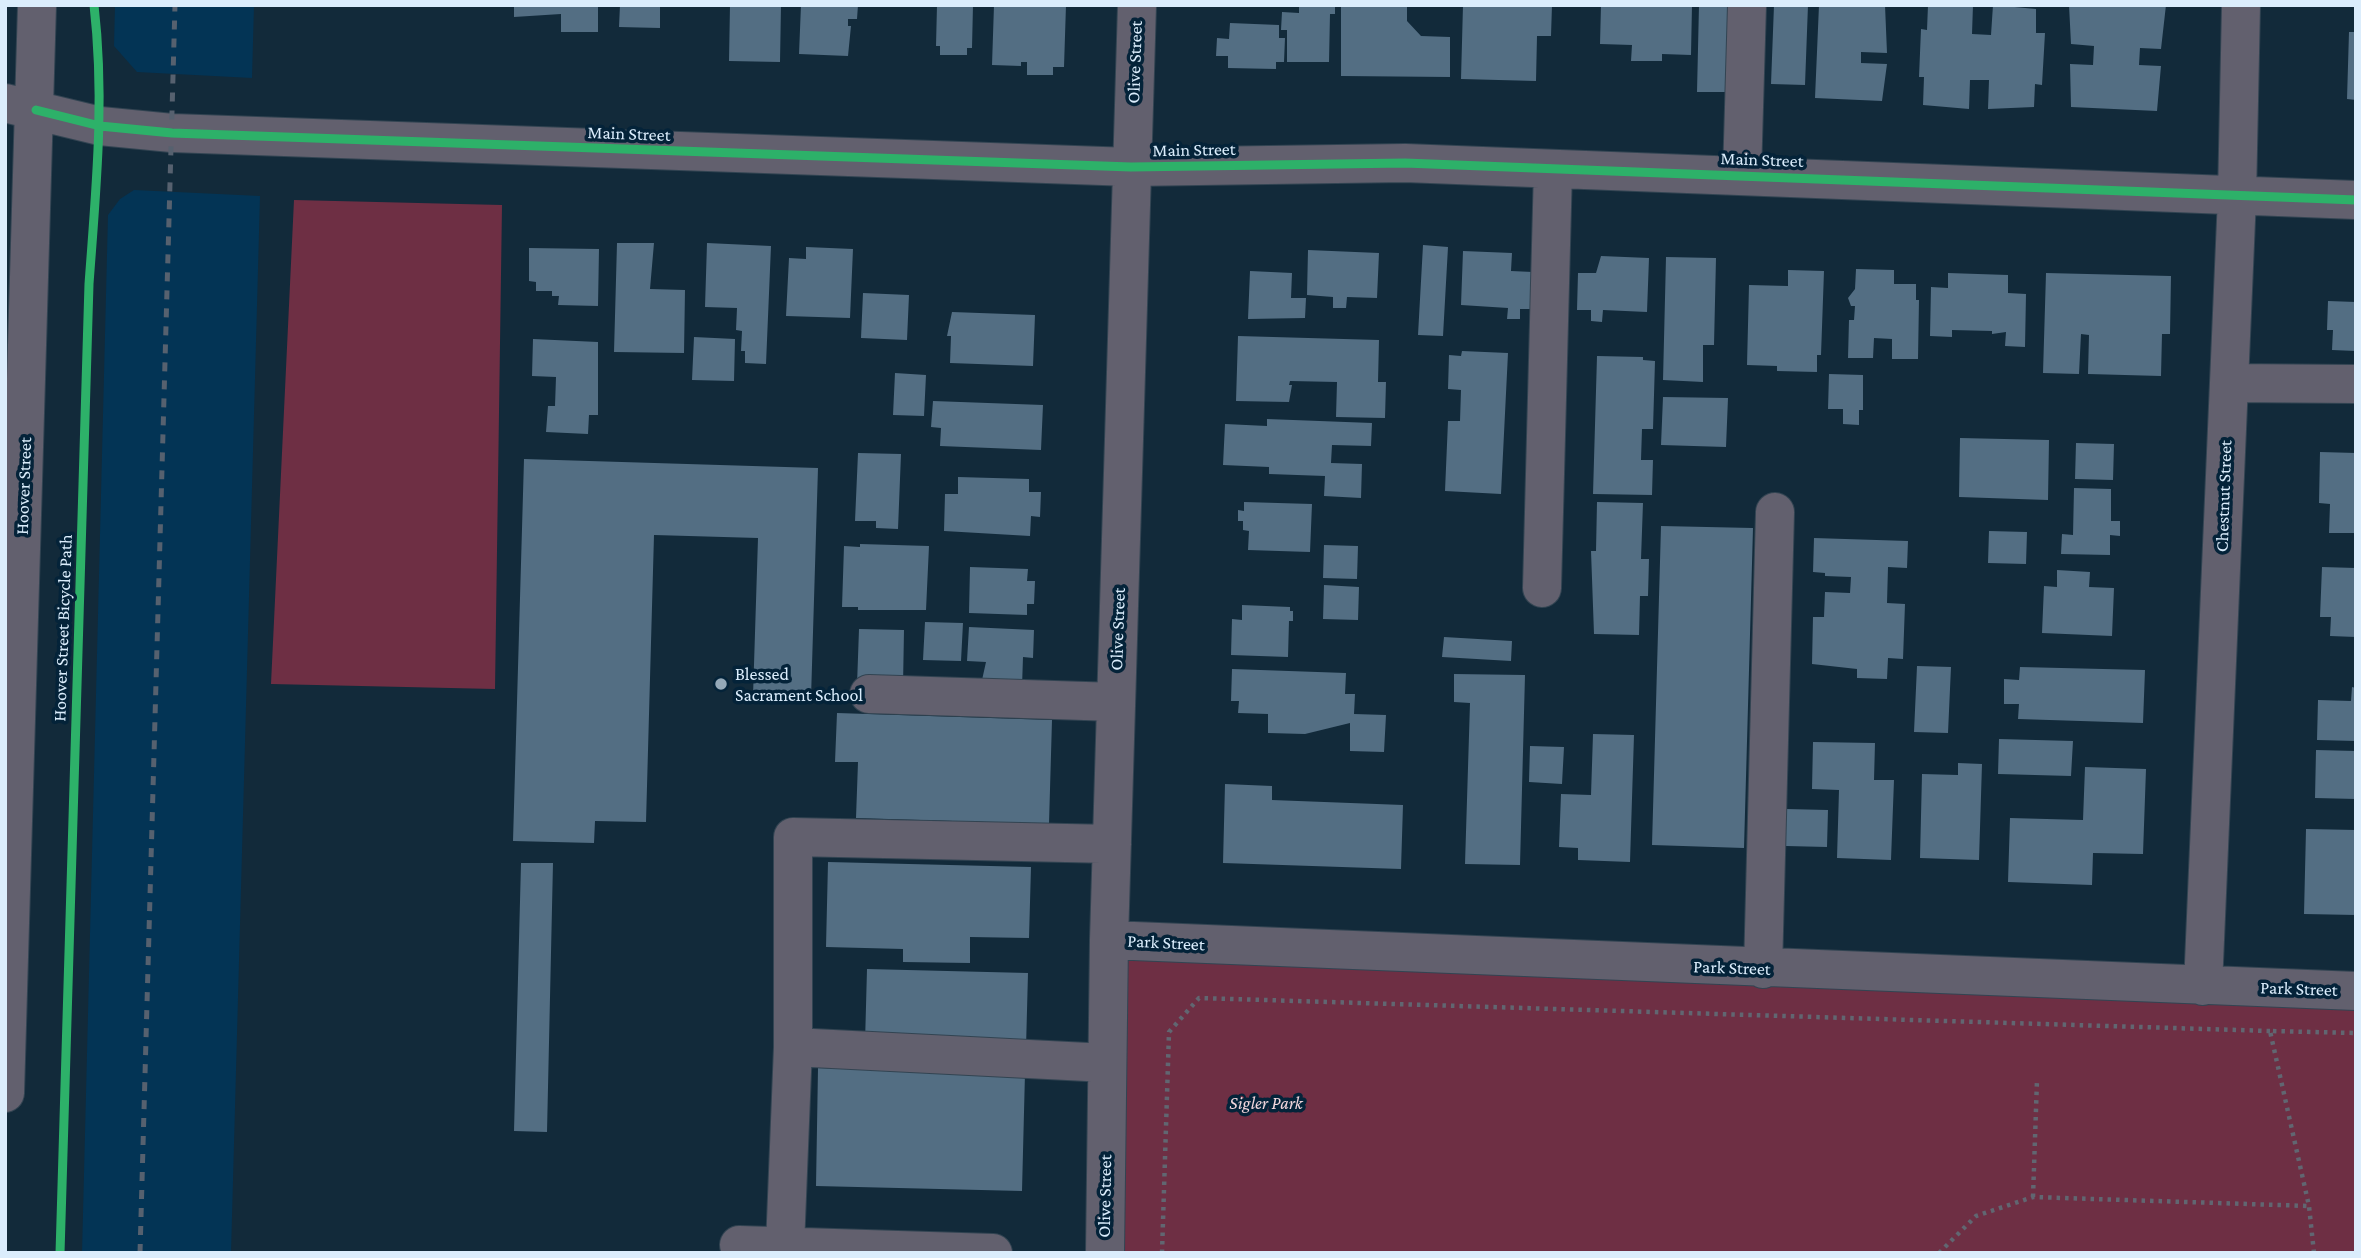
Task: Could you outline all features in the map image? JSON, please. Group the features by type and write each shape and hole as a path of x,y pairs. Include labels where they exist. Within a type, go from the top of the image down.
{"street":[{"name":"Hoover Street","path":"5,1093 20,107 37,5"},
{"name":"Olive Street","path":"1105,1253 1109,940 1137,5"},
{"path":"1742,175 1747,5"},
{"name":"Chestnut Street","path":"2203,986 2237,197 2241,5"},
{"name":"Main Street","path":"20,107 100,126 172,133 1131,167 1405,163 2356,200"},
{"path":"1542,588 1553,169"},
{"path":"2229,383 2356,384"},
{"path":"1763,969 1775,512"},
{"path":"869,694 1116,702"},
{"path":"785,1247 793,1047 793,837 1112,844"},
{"name":"Park Street","path":"1109,940 1763,969 2356,991"},
{"path":"793,1047 1107,1063"},
{"path":"739,1245 993,1253"}],"path":[{"path":"1162,1253 1169,1032 1199,998 2356,1033"},
{"path":"2270,1031 2309,1206 2314,1253"},
{"path":"2033,1197 2037,1080"},
{"path":"1939,1253 1976,1216 2033,1197 2309,1206"}],"shaded area":[{"path":"115,5 254,5 252,78 137,72 114,46"},
{"path":"134,190 260,196 231,1253 82,1253 108,215 120,199"}],"green space":[{"path":"294,200 502,205 495,689 271,684"},
{"name":"Sigler Park","path":"1116,949 2356,988 2356,1253 1113,1253"}],"building":[{"path":"514,5 598,5 598,32 561,32 561,14 514,17"},
{"path":"620,5 660,5 660,28 619,27"},
{"path":"730,5 781,5 780,62 729,61"},
{"path":"801,5 858,5 857,19 848,19 848,26 851,26 848,56 799,54"},
{"path":"937,5 973,5 972,48 967,48 967,55 940,55 940,46 936,46"},
{"path":"994,5 1066,5 1064,67 1053,67 1053,75 1027,75 1027,62 1021,62 1021,66 992,65"},
{"path":"1299,5 1335,5 1335,14 1330,14 1329,62 1287,62 1287,30 1281,30 1282,12 1299,13"},
{"path":"1341,5 1407,5 1407,21 1421,36 1450,37 1450,77 1341,76"},
{"path":"1463,5 1552,5 1551,36 1537,36 1536,81 1461,79"},
{"path":"1601,5 1692,5 1691,55 1662,54 1662,61 1631,61 1632,45 1600,44"},
{"path":"1699,5 1734,5 1732,92 1697,92"},
{"path":"1774,5 1808,5 1805,85 1771,84"},
{"path":"1819,5 1885,5 1887,53 1861,52 1861,63 1887,64 1882,101 1815,98"},
{"path":"1928,5 1973,5 1972,34 1991,35 1993,5 2036,9 2036,33 2045,33 2042,85 2035,84 2034,107 1988,109 1989,80 1970,80 1969,109 1923,105 1924,77 1919,77 1921,29 1927,30"},
{"path":"2069,5 2166,5 2161,49 2140,48 2139,65 2161,66 2157,111 2071,107 2070,64 2093,65 2094,46 2071,44"},
{"path":"1230,23 1279,25 1279,38 1285,38 1284,62 1276,62 1276,69 1228,68 1228,56 1216,56 1217,38 1229,39"},
{"path":"2349,32 2356,32 2356,100 2347,99"},
{"path":"617,243 654,243 650,289 685,290 684,353 614,352"},
{"path":"707,243 771,246 766,364 745,363 745,351 741,351 742,331 736,330 737,308 705,307"},
{"path":"1423,245 1448,247 1443,336 1418,335"},
{"path":"806,247 853,249 850,318 786,316 789,258 806,259"},
{"path":"529,248 599,249 598,306 558,305 559,296 552,296 552,291 536,291 536,282 529,281"},
{"path":"1308,250 1379,253 1377,298 1347,297 1346,308 1333,308 1333,297 1307,295"},
{"path":"1463,251 1512,253 1511,271 1533,272 1531,309 1520,309 1520,319 1507,319 1508,308 1461,305"},
{"path":"1601,256 1649,258 1647,312 1603,310 1602,322 1591,321 1591,310 1577,310 1578,273 1596,273"},
{"path":"1666,257 1716,258 1714,345 1703,345 1703,382 1663,380"},
{"path":"1856,269 1894,270 1894,284 1916,284 1916,300 1919,300 1918,359 1892,359 1892,339 1874,338 1873,358 1848,358 1849,320 1854,320 1855,306 1851,306 1848,298 1855,289"},
{"path":"1788,270 1824,271 1821,355 1817,355 1817,372 1777,371 1777,366 1747,365 1749,285 1788,286"},
{"path":"1250,271 1292,273 1291,298 1306,298 1305,318 1248,319"},
{"path":"1948,273 2008,275 2008,293 2026,294 2025,347 2005,346 2006,332 1992,334 1992,331 1952,330 1952,337 1930,336 1931,287 1948,288"},
{"path":"2046,273 2171,276 2170,334 2162,334 2161,376 2088,374 2089,335 2081,334 2079,374 2043,373"},
{"path":"863,293 909,295 907,340 861,338"},
{"path":"2328,301 2356,302 2356,351 2332,350 2333,330 2327,330"},
{"path":"952,312 1035,315 1033,366 950,363 951,336 947,336"},
{"path":"1238,336 1379,340 1378,382 1386,382 1385,418 1336,417 1337,382 1290,381 1289,385 1292,385 1289,402 1236,401"},
{"path":"694,337 735,339 734,381 692,380"},
{"path":"533,339 598,342 598,415 589,415 588,434 546,432 548,406 555,406 556,377 532,376"},
{"path":"1462,351 1508,353 1501,494 1445,491 1448,421 1460,421 1461,390 1448,389 1449,355 1461,356"},
{"path":"1597,356 1643,357 1643,360 1655,361 1653,429 1642,429 1641,460 1653,460 1652,495 1593,494"},
{"path":"895,373 926,375 924,416 893,415"},
{"path":"1829,374 1863,375 1863,410 1859,410 1859,425 1843,424 1843,409 1828,409"},
{"path":"1663,397 1728,398 1726,447 1661,445"},
{"path":"933,401 1043,405 1041,450 940,446 941,428 931,427"},
{"path":"1267,419 1372,423 1371,446 1332,445 1331,463 1362,464 1361,498 1324,496 1325,476 1269,474 1269,467 1223,465 1225,424 1267,426"},
{"path":"1960,438 2049,440 2048,500 1959,497"},
{"path":"2076,443 2114,444 2113,480 2075,479"},
{"path":"2320,452 2356,453 2356,533 2329,533 2330,504 2319,503"},
{"path":"858,453 901,454 898,529 876,528 876,521 855,521"},
{"path":"524,459 818,468 811,698 753,696 758,538 654,535 646,822 595,821 594,843 513,841"},
{"path":"958,477 1029,479 1029,492 1041,492 1040,517 1031,516 1030,536 944,531 945,494 958,494"},
{"path":"2074,488 2111,489 2111,521 2120,521 2120,536 2110,535 2110,555 2061,554 2062,534 2073,535"},
{"path":"1244,502 1312,504 1310,552 1248,550 1249,531 1243,530 1243,521 1238,521 1238,510 1244,511"},
{"path":"1597,502 1643,503 1641,559 1649,559 1648,596 1640,596 1639,635 1594,634 1591,551 1596,551"},
{"path":"1661,526 1753,528 1744,848 1652,845"},
{"path":"1989,531 2027,532 2026,564 1988,563"},
{"path":"1814,538 1908,541 1907,568 1888,567 1887,603 1905,604 1903,659 1888,658 1887,679 1857,678 1857,669 1812,664 1813,617 1824,617 1825,592 1850,593 1851,577 1825,576 1825,573 1813,572"},
{"path":"860,544 929,546 926,610 858,610 858,607 842,607 844,546 860,547"},
{"path":"1324,545 1358,546 1357,579 1323,578"},
{"path":"970,567 1028,569 1027,581 1035,581 1034,604 1027,604 1027,615 969,613"},
{"path":"2322,567 2356,568 2356,637 2330,636 2331,617 2320,617"},
{"path":"2057,570 2090,572 2089,587 2114,588 2112,636 2042,633 2044,586 2057,587"},
{"path":"1324,585 1359,587 1358,620 1323,619"},
{"path":"1242,605 1290,607 1293,621 1289,621 1288,657 1231,655 1232,619 1242,620"},
{"path":"925,622 963,623 961,661 923,660"},
{"path":"969,627 1034,630 1033,658 1023,657 1022,687 982,680 986,662 967,661"},
{"path":"859,629 904,630 903,686 857,685"},
{"path":"1444,637 1512,641 1511,661 1442,657"},
{"path":"1917,666 1951,667 1948,733 1914,732"},
{"path":"2020,667 2145,670 2143,723 2018,719 2019,704 2004,704 2004,679 2019,680"},
{"path":"1232,669 1346,673 1345,694 1355,694 1354,714 1386,715 1384,752 1350,751 1350,723 1305,734 1268,733 1268,714 1238,713 1239,701 1231,701"},
{"path":"1454,674 1525,675 1520,865 1465,864 1470,703 1454,702"},
{"path":"2352,687 2356,688 2356,741 2317,740 2318,700 2351,701"},
{"path":"837,713 1052,720 1049,824 856,818 858,762 835,762"},
{"path":"1593,734 1634,735 1630,862 1578,860 1578,848 1559,847 1561,794 1591,795"},
{"path":"1999,739 2073,741 2071,776 1998,774"},
{"path":"1813,742 1875,743 1874,780 1894,780 1891,860 1837,858 1839,790 1812,789"},
{"path":"1530,746 1564,747 1562,784 1529,782"},
{"path":"2316,750 2356,751 2356,799 2315,798"},
{"path":"1958,763 1982,764 1979,860 1920,858 1922,774 1958,775"},
{"path":"2085,767 2146,769 2143,854 2093,853 2092,885 2008,882 2010,818 2083,820"},
{"path":"1225,784 1272,786 1272,800 1403,805 1401,869 1223,863"},
{"path":"1786,809 1828,810 1827,847 1786,846"},
{"path":"2306,829 2356,830 2356,915 2304,914"},
{"path":"828,862 1031,867 1029,938 970,937 970,963 903,962 903,949 826,947"},
{"path":"521,863 553,863 547,1132 514,1131"},
{"path":"867,969 1028,973 1026,1048 865,1043"},
{"path":"818,1068 1025,1073 1022,1191 816,1186"}],"railway":[{"path":"140,1253 175,5"}],"cycle path":[{"name":"Hoover Street Bicycle Path","path":"60,1253 89,284 99,110 94,5"},
{"path":"36,110 100,126 172,133 1131,167 1405,163 2356,200"}],"place":[{"name":"Blessed Sacrament School","path":"721,684"}]}
